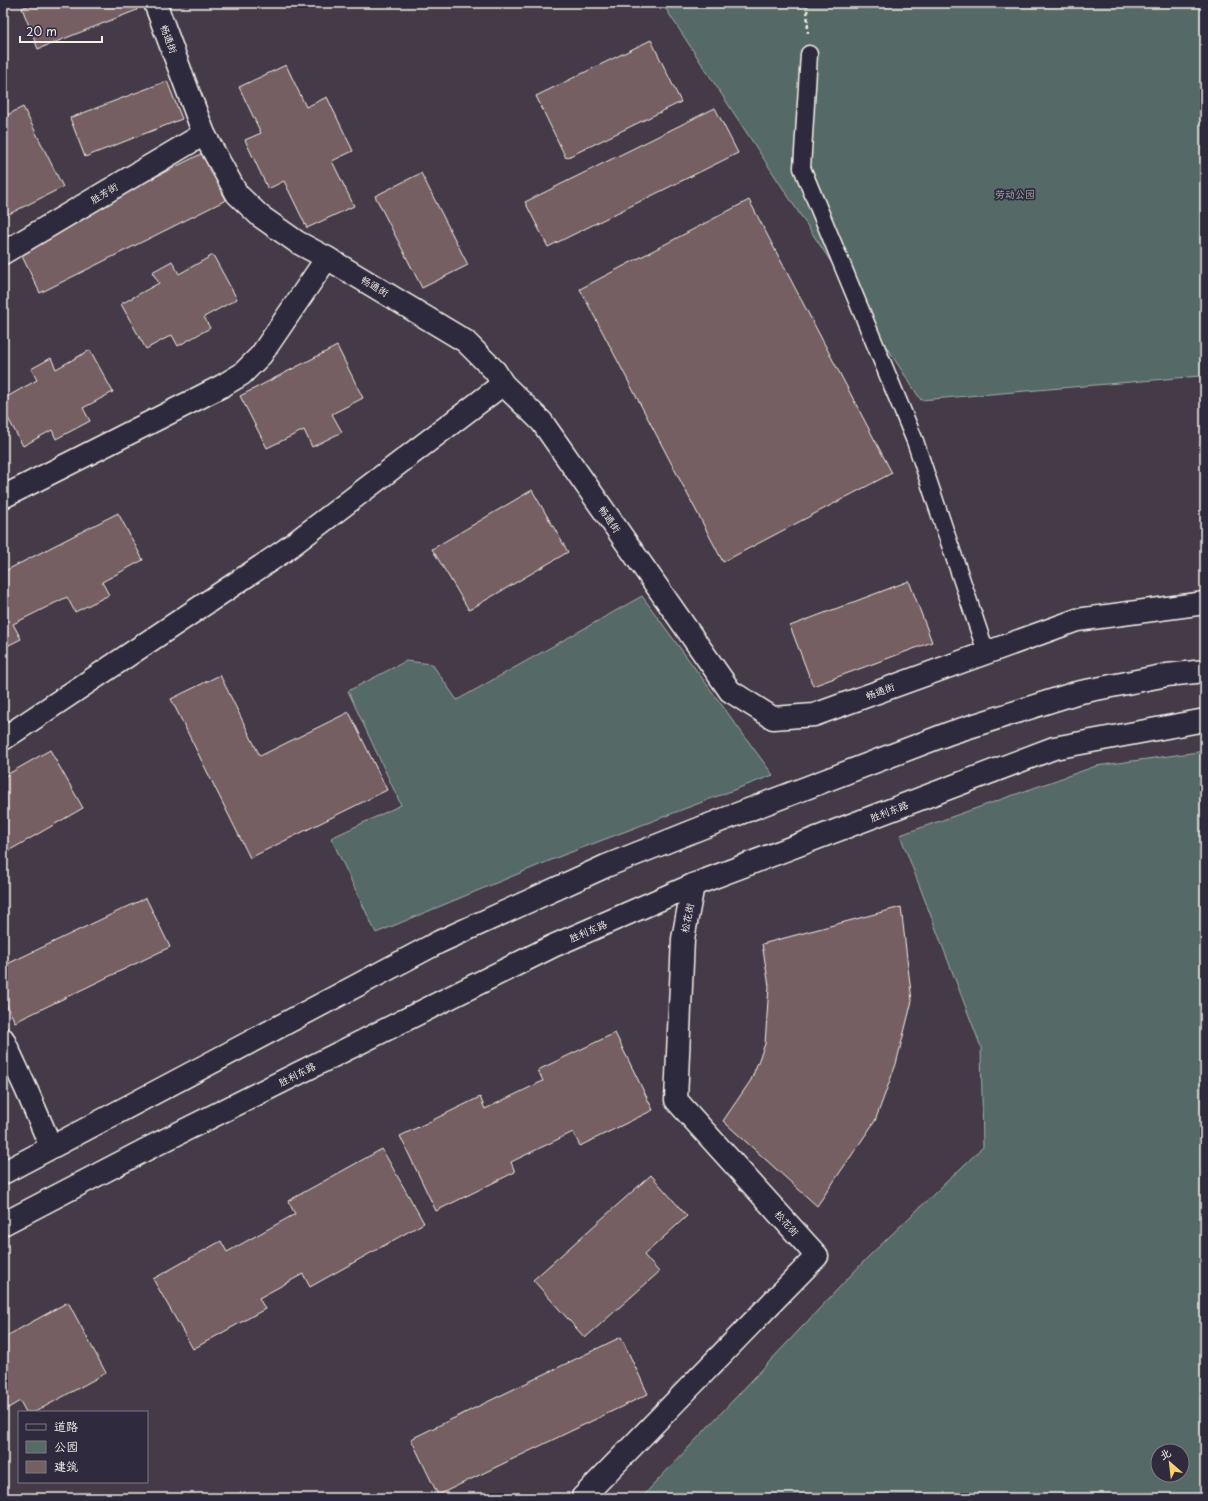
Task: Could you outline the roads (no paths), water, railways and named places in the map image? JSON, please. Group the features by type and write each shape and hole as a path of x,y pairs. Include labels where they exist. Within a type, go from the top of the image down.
{"street":[{"name":"畅通街","path":"155,3 204,134 237,194 260,216 297,242 327,258 465,340 495,371 503,384 542,422 730,691 773,718 814,715 1077,620 1205,603"},
{"name":"胜芳街","path":"3,253 204,134"},
{"path":"3,497 222,386 242,374 261,355 327,258"},
{"path":"3,739 284,551 503,384"},
{"path":"3,1173 439,942 606,866 950,733 1076,693 1167,675 1205,671"},
{"name":"胜利东路","path":"3,1224 147,1149 553,946 693,885 1054,748 1205,720"},
{"name":"松花街","path":"582,1498 817,1256 676,1100 683,939 693,885"},
{"path":"3,1039 51,1147"}],"lane":[{"path":"808,54 802,168 915,441 986,652"}],"park label":[{"name":"劳动公园","path":"1015,194"}]}
